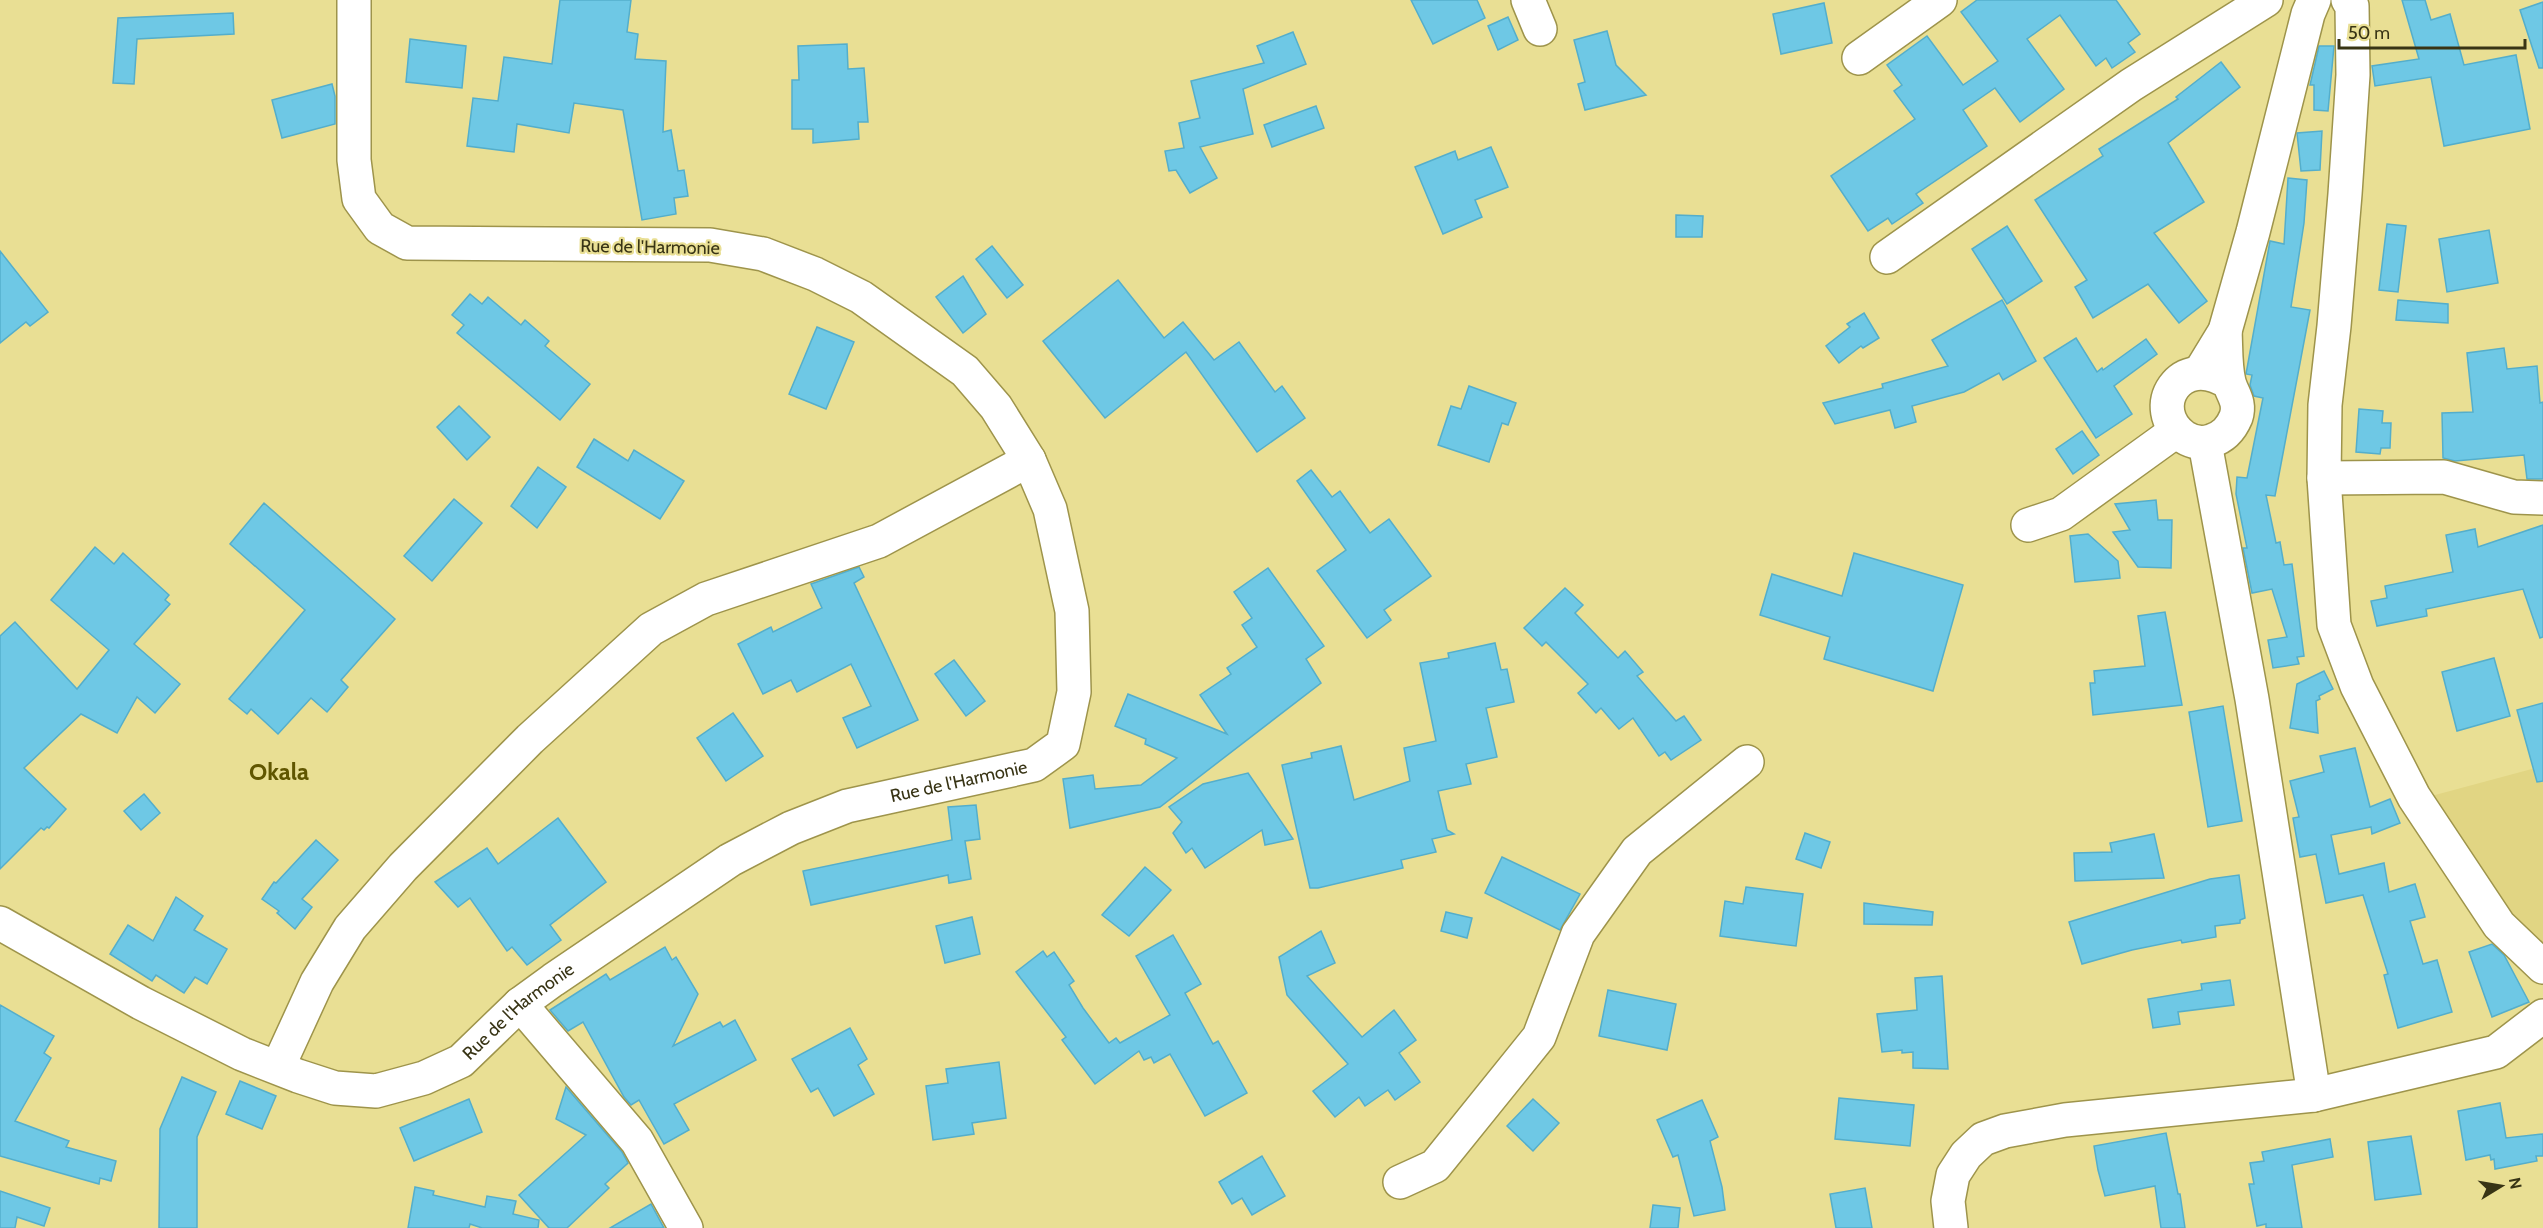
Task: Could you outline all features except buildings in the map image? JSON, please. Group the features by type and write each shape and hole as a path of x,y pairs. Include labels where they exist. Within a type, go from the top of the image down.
{"street":[{"name":"Rue de l'Harmonie","path":"0,923 141,1003 242,1054 335,1088 376,1090 424,1078 461,1061 520,1004 635,927 685,890 730,861 791,828 847,806 1034,765 1063,744 1074,692 1072,611 1050,509 1029,460 996,407 965,370 861,297 815,274 763,254 710,245 407,243 380,228 359,199 354,160 354,0"},
{"path":"1859,58 1940,0"},
{"path":"1887,257 2131,85 2266,0"},
{"path":"2214,377 2308,14 2314,0"},
{"path":"2348,0 2352,6 2353,75 2334,326 2325,405 2324,478 2334,625 2357,686 2414,797 2499,926 2543,967"},
{"path":"2028,525 2061,514 2191,437 2220,438 2232,428 2238,413 2236,397 2214,377 2185,376 2173,387 2168,402 2169,417 2191,437 2252,699 2314,1095"},
{"path":"278,1067 316,982 350,928 403,867 530,739 651,630 706,599 879,541 1029,460"},
{"path":"2324,478 2444,477 2514,497 2543,498"},
{"path":"1400,1182 1435,1166 1539,1037 1578,933 1637,851 1747,762"},
{"path":"520,1004 637,1141 686,1228"},
{"path":"1951,1228 1948,1201 1953,1175 1966,1155 1983,1140 2005,1131 2065,1120 2314,1095 2496,1052 2543,1016"}],"shaded area":[{"path":"2543,766 2543,950 2494,894 2424,798"}],"district":[{"name":"Okala","path":"279,772"}]}
